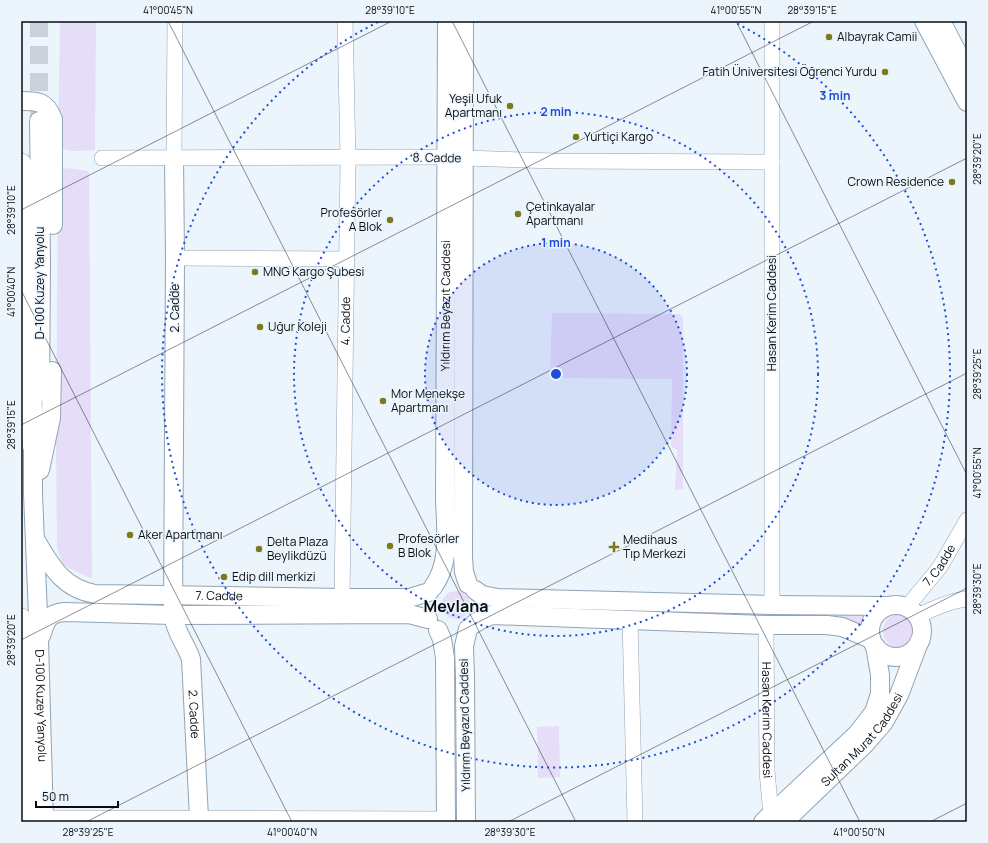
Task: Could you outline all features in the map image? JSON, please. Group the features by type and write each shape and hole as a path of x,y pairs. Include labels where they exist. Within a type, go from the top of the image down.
{"highway":[{"path":"21,164 26,197 28,328 33,444"},
{"path":"21,619 39,821"}],"main road":[{"name":"Yıldırım Beyazıt Caddesi","path":"431,590 441,573 446,548 447,21"},
{"name":"Yıldırım Beyazıt Caddesi","path":"464,21 463,557 464,572 472,587"},
{"path":"924,21 967,102"},
{"path":"942,21 967,71"},
{"path":"21,101 40,102 50,112 53,119 53,311 51,418 41,466 33,494"},
{"name":"D-100 Kuzey Yanyolu","path":"39,121 41,261 40,370 39,400 33,444 33,494 40,640 39,821"},
{"name":"8. Cadde","path":"446,157 464,158"},
{"name":"2. Cadde","path":"174,158 175,258 173,616 174,625 187,647 191,659 199,818"},
{"name":"7. Cadde","path":"35,538 60,576 68,583 83,591 95,594 409,598 431,590"},
{"path":"454,579 462,580 472,587 482,595 498,598 772,605 896,605 912,612 922,629 919,642 914,649 907,654 889,656 881,652 873,643 842,627 828,625 766,625 492,615 478,621 460,633 453,634 445,633 433,624 425,606 431,590 439,582 454,579"},
{"path":"471,626 478,616 480,608 479,599 472,587"},
{"path":"873,643 870,631 871,623 874,616 887,606"},
{"name":"7. Cadde","path":"40,640 46,622 50,616 56,613 64,612 173,616 408,614 433,624"},
{"name":"Yıldırım Beyazıd Caddesi","path":"433,624 442,639 445,658 446,821"},
{"name":"Yıldırım Beyazıd Caddesi","path":"466,822 466,678 464,646 471,626"},
{"name":"Sultan Murat Caddesi","path":"772,820 865,744 884,722 899,695 919,642"},
{"name":"Sultan Murat Caddesi","path":"772,820 857,734 874,712 880,694 880,671 873,643"}],"street":[{"name":"2. Cadde","path":"174,158 175,21"},
{"name":"4. Cadde","path":"342,598 348,158 345,21"},
{"name":"Hasan Kerim Caddesi","path":"772,21 772,605"},
{"name":"8. Cadde","path":"102,158 446,157"},
{"name":"8. Cadde","path":"464,158 571,161 772,162"},
{"path":"175,258 346,259"},
{"name":"7. Cadde","path":"912,612 967,520"},
{"path":"912,612 967,600"},
{"path":"630,620 635,822"},
{"name":"Hasan Kerim Caddesi","path":"766,625 767,771 772,820"},
{"path":"39,821 199,818 446,821"}],"shaded area":[{"path":"60,21 96,21 95,150 71,151 58,146"},
{"path":"66,168 89,171 92,578 63,565 57,548 56,440 58,189 59,172"},
{"path":"552,313 680,314 683,319 683,489 675,490 677,450 671,446 672,379 550,378"},
{"path":"456,591 466,595 470,605 466,615 456,619 446,615 442,605 446,595"},
{"path":"500,604 869,613 865,621 864,632 587,615"},
{"path":"900,614 912,619 917,631 912,643 900,648 888,643 883,631 888,619"},
{"path":"559,726 560,777 538,778 537,727"}],"tunnel":[{"path":"39,21 39,118"}],"place":[{"name":"Albayrak Camii","path":"829,37"},
{"name":"Fatih Üniversitesi Öğrenci Yurdu","path":"885,72"},
{"name":"Yeşil Ufuk Apartmanı","path":"510,106"},
{"name":"Yurtiçi Kargo","path":"576,137"},
{"name":"Crown Residence","path":"952,182"},
{"name":"Çetinkayalar Apartmanı","path":"518,214"},
{"name":"Profesörler A Blok","path":"390,220"},
{"name":"MNG Kargo Şubesi","path":"255,272"},
{"name":"Uğur Koleji","path":"260,327"},
{"name":"Mor Menekşe Apartmanı","path":"383,401"},
{"name":"Aker Apartmanı","path":"130,535"},
{"name":"Profesörler B Blok","path":"390,546"},
{"name":"Medihaus Tıp Merkezi","path":"614,547"},
{"name":"Delta Plaza Beylikdüzü","path":"259,549"},
{"name":"Edip dill merkizi","path":"224,577"}],"district":[{"name":"Mevlana","path":"456,606"}]}
